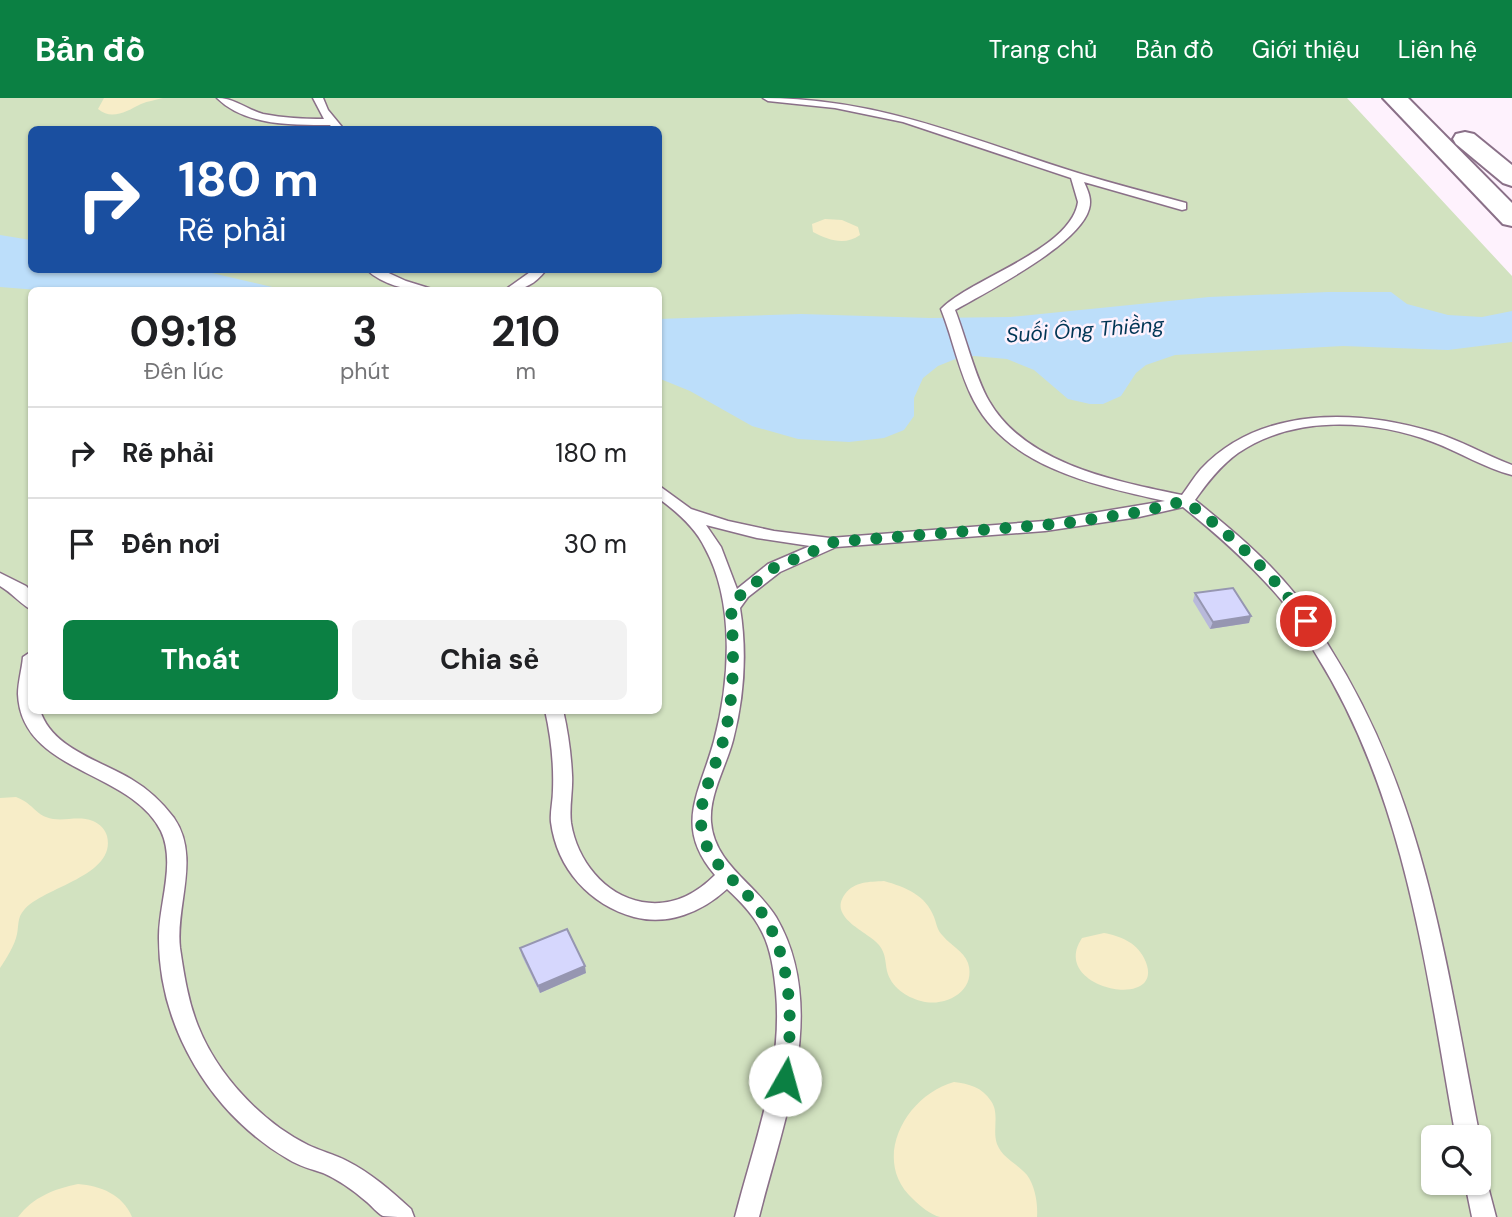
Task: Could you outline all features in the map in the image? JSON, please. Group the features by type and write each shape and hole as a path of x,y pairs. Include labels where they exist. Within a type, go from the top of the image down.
{"street":[{"path":"1395,98 1512,218"},
{"path":"1416,98 1512,178"}],"lane":[{"path":"222,98 234,107 264,117 335,126"},
{"path":"318,98 335,126"},
{"path":"768,98 835,105 896,117 1075,176 1182,206"},
{"path":"1075,176 1082,187 1084,209 1072,228 948,309 982,403 1012,436 1038,454 1093,477 1185,501 1242,547 1291,600 1346,688 1370,736 1401,818 1423,897 1438,990 1465,1125"},
{"path":"379,273 416,287"},
{"path":"517,287 537,273"},
{"path":"688,514 715,524 765,536 834,542 1067,523 1139,512 1185,501 1212,464 1231,450 1280,428 1324,420 1361,421 1400,427 1443,440 1512,470"},
{"path":"662,493 688,514 714,548 723,568 731,608 734,650 731,695 724,738 703,802 701,821 704,841 713,859 757,906 769,924 783,965 790,1009 789,1056 781,1105 758,1169 747,1217"},
{"path":"731,608 750,586 774,568 834,542"},
{"path":"0,579 20,590 28,599"},
{"path":"28,664 16,693 17,712 23,730 36,745 55,757 111,779 142,795 169,826 175,846 176,869 169,936 174,981 187,1025 209,1067 238,1107 267,1132 300,1153 340,1169 373,1191 402,1217"},
{"path":"555,714 562,756 561,818 565,841 574,863 589,883 604,897 623,907 646,911 686,906 709,894 727,876"},
{"path":"1479,1195 1484,1217"}],"green space":[{"path":"0,98 1347,98 1512,276 1512,1217 0,1217"}],"sand":[{"path":"104,98 163,98 114,115 98,109"},
{"path":"825,219 842,220 858,227 860,235 836,241 813,232 812,224"},
{"path":"16,797 46,817 96,822 106,833 107,850 101,861 90,871 46,894 24,910 19,919 14,943 0,968 0,798"},
{"path":"884,881 907,889 926,903 941,934 966,959 970,973 968,982 957,995 930,1003 905,994 889,977 879,945 845,917 841,903 849,890 863,883"},
{"path":"1104,933 1127,941 1141,952 1148,975 1141,985 1127,990 1110,988 1094,982 1081,971 1076,956 1082,938"},
{"path":"954,1082 975,1087 984,1092 991,1101 995,1111 997,1144 1030,1179 1037,1217 940,1217 913,1199 900,1183 894,1148 899,1131 921,1100"},
{"path":"78,1184 95,1187 117,1197 132,1217 18,1217 30,1204 45,1195"}],"water":[{"path":"0,235 28,240 28,273 212,273 272,287 28,287 28,289 0,287"},
{"name":"Suối Ông Thiềng","path":"1391,292 1407,304 1448,315 1482,317 1512,311 1512,342 1448,350 1343,346 1175,355 1146,365 1136,373 1121,396 1103,404 1068,399 1034,370 1007,359 974,356 958,358 938,366 923,378 914,398 914,416 904,430 884,438 849,442 798,439 752,426 690,391 662,380 662,319 801,314 930,318 1010,317 1209,297"}],"building":[{"path":"1233,588 1251,616 1213,622 1195,593"},
{"path":"567,929 585,966 538,986 520,948"}],"route":[{"path":"785,1080 789,1056 790,1009 777,944 769,924 757,906 713,859 704,841 701,821 703,802 724,738 731,695 734,650 731,608 742,593 774,568 834,542 1088,521 1185,501 1242,547 1268,573 1306,621"}]}
